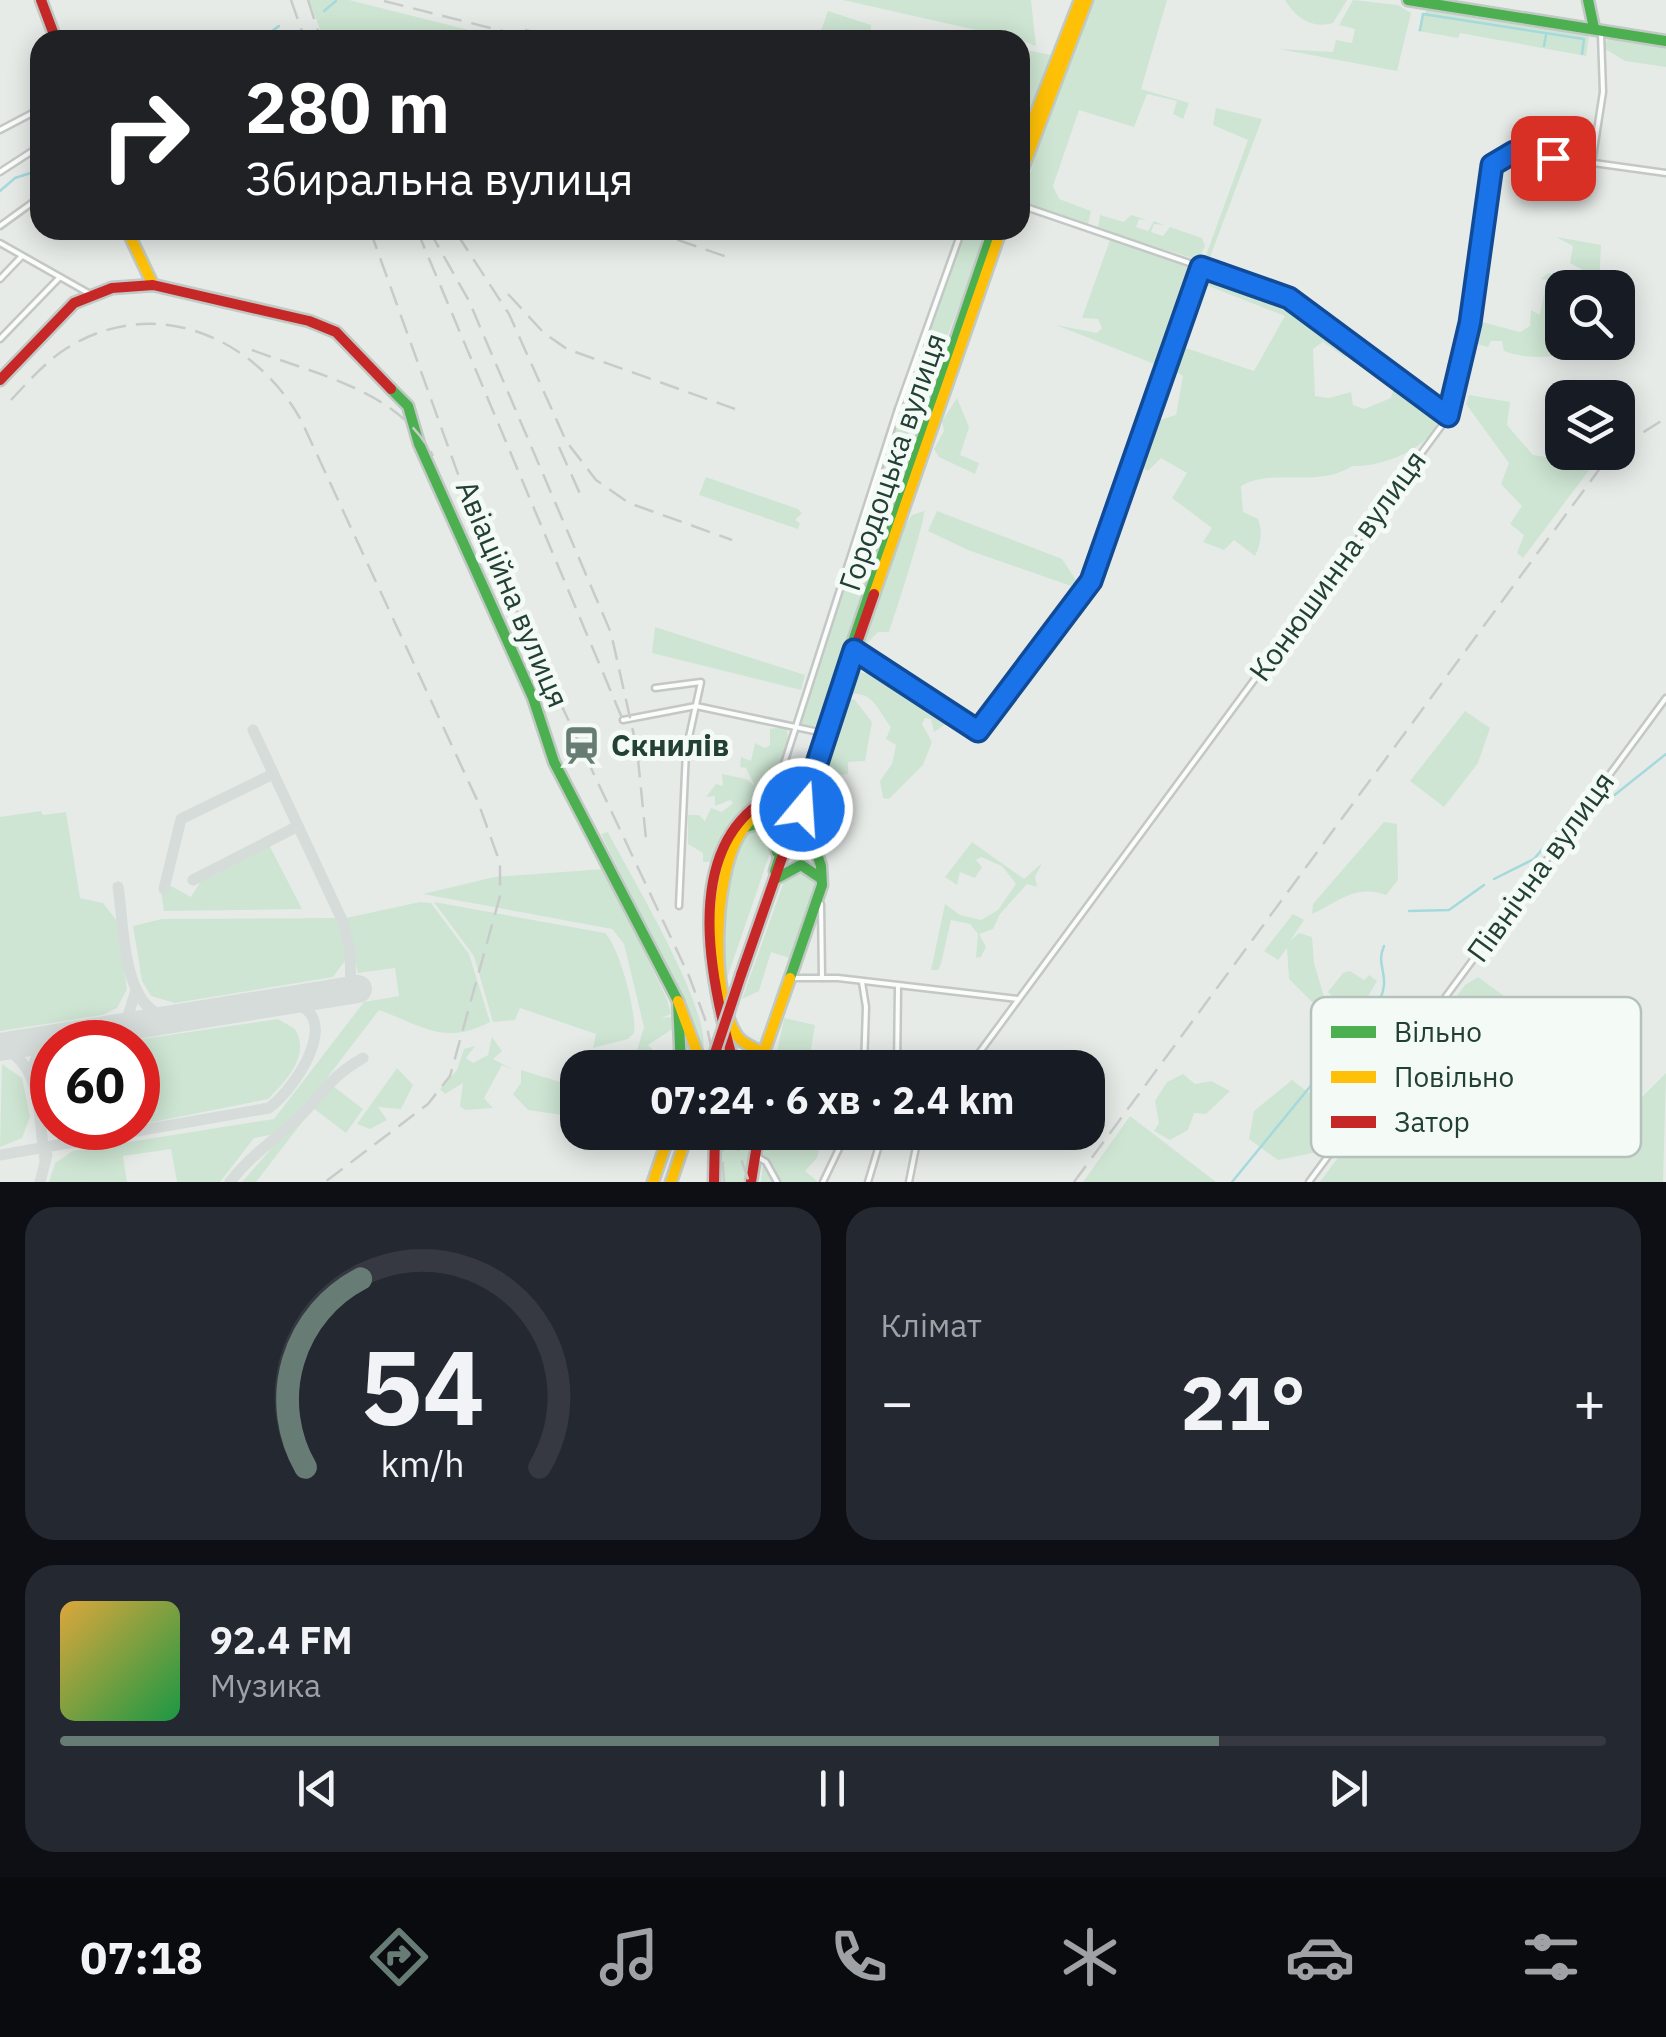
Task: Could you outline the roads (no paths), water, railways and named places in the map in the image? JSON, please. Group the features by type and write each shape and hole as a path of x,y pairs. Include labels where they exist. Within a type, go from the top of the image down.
{"main road":[{"path":"41,0 52,30"},
{"path":"1030,128 1080,0"},
{"path":"1030,150 1087,0"},
{"path":"1408,0 1666,40"},
{"path":"1588,0 1598,31"},
{"path":"132,240 153,285"},
{"name":"Городоцька вулиця","path":"711,1050 802,809 851,649 993,240"},
{"name":"Авіаційна вулиця","path":"90,294 153,285 330,329 408,406 419,444 537,706 546,744 678,1000 682,1050"},
{"path":"0,380 60,315 90,294"},
{"name":"Городоцька вулиця","path":"773,880 777,856 818,732 851,649"},
{"path":"732,1050 711,950 714,900 733,826 803,778"},
{"path":"758,1050 733,1028 718,949 727,868 736,840 774,795"},
{"path":"765,1050 822,885 802,809"},
{"path":"746,826 757,824 771,832 777,856"},
{"path":"773,880 802,865 814,870 822,885"},
{"path":"678,1000 697,1050"},
{"path":"744,1050 766,1040"},
{"path":"653,1182 664,1150"},
{"path":"671,1182 682,1150"},
{"path":"714,1182 715,1150"},
{"path":"752,1182 756,1152"}],"street":[{"path":"1592,163 1603,92 1598,31"},
{"path":"0,130 30,114"},
{"path":"0,172 30,152"},
{"name":"Конюшинна вулиця","path":"981,1050 1448,416 1470,323 1492,165 1514,152 1666,174"},
{"path":"0,226 30,204"},
{"path":"1030,208 1289,298 1448,416"},
{"path":"774,795 898,408 958,240"},
{"path":"0,243 90,294"},
{"path":"0,279 22,256"},
{"path":"851,649 978,731 1091,581 1201,267"},
{"path":"0,338 60,278"},
{"path":"898,408 929,424"},
{"path":"655,688 701,682 686,751 680,906"},
{"name":"Північна вулиця","path":"1445,997 1666,698"},
{"path":"623,720 696,706 818,732"},
{"path":"822,904 822,978"},
{"path":"790,978 1018,999"},
{"path":"862,982 866,1006 865,1050"},
{"path":"898,987 899,1050"},
{"path":"823,1182 838,1150"},
{"path":"868,1182 878,1150"},
{"path":"910,1182 916,1150"},
{"path":"756,1152 777,1182"},
{"name":"Північна вулиця","path":"1309,1182 1327,1157"}],"waterway":[{"path":"324,11 336,1"},
{"path":"1420,30 1423,14 1584,39 1582,54"},
{"path":"274,30 279,26"},
{"path":"1544,46 1546,35"},
{"path":"0,191 15,178 30,173"},
{"path":"1597,809 1666,754"},
{"path":"1494,879 1534,859 1577,808"},
{"path":"1409,911 1449,910 1484,885"},
{"path":"1381,997 1384,946"},
{"path":"1232,1182 1311,1086"}],"railway":[{"path":"291,0 302,30"},
{"path":"308,0 318,30"},
{"path":"384,1 499,30"},
{"path":"374,240 476,524 689,976 712,1050"},
{"path":"421,240 622,718"},
{"path":"435,240 469,301 611,633 637,749 646,839"},
{"path":"461,240 509,314 566,441 596,480 629,503 732,540"},
{"path":"678,240 733,259"},
{"path":"508,294 544,333 567,349 735,409"},
{"path":"11,400 67,348 100,332 134,325 167,325 199,332 229,346 257,366 301,420 478,802 500,863 500,896 450,1076 428,1104 325,1182"},
{"path":"252,350 378,400 400,415 433,456"},
{"path":"1635,437 1666,418"},
{"path":"559,447 581,496"},
{"path":"1074,1182 1599,470"},
{"path":"722,1150 724,1182"},
{"path":"738,1150 749,1182"}],"place":[{"name":"Скнилів","path":"581,746"}]}
